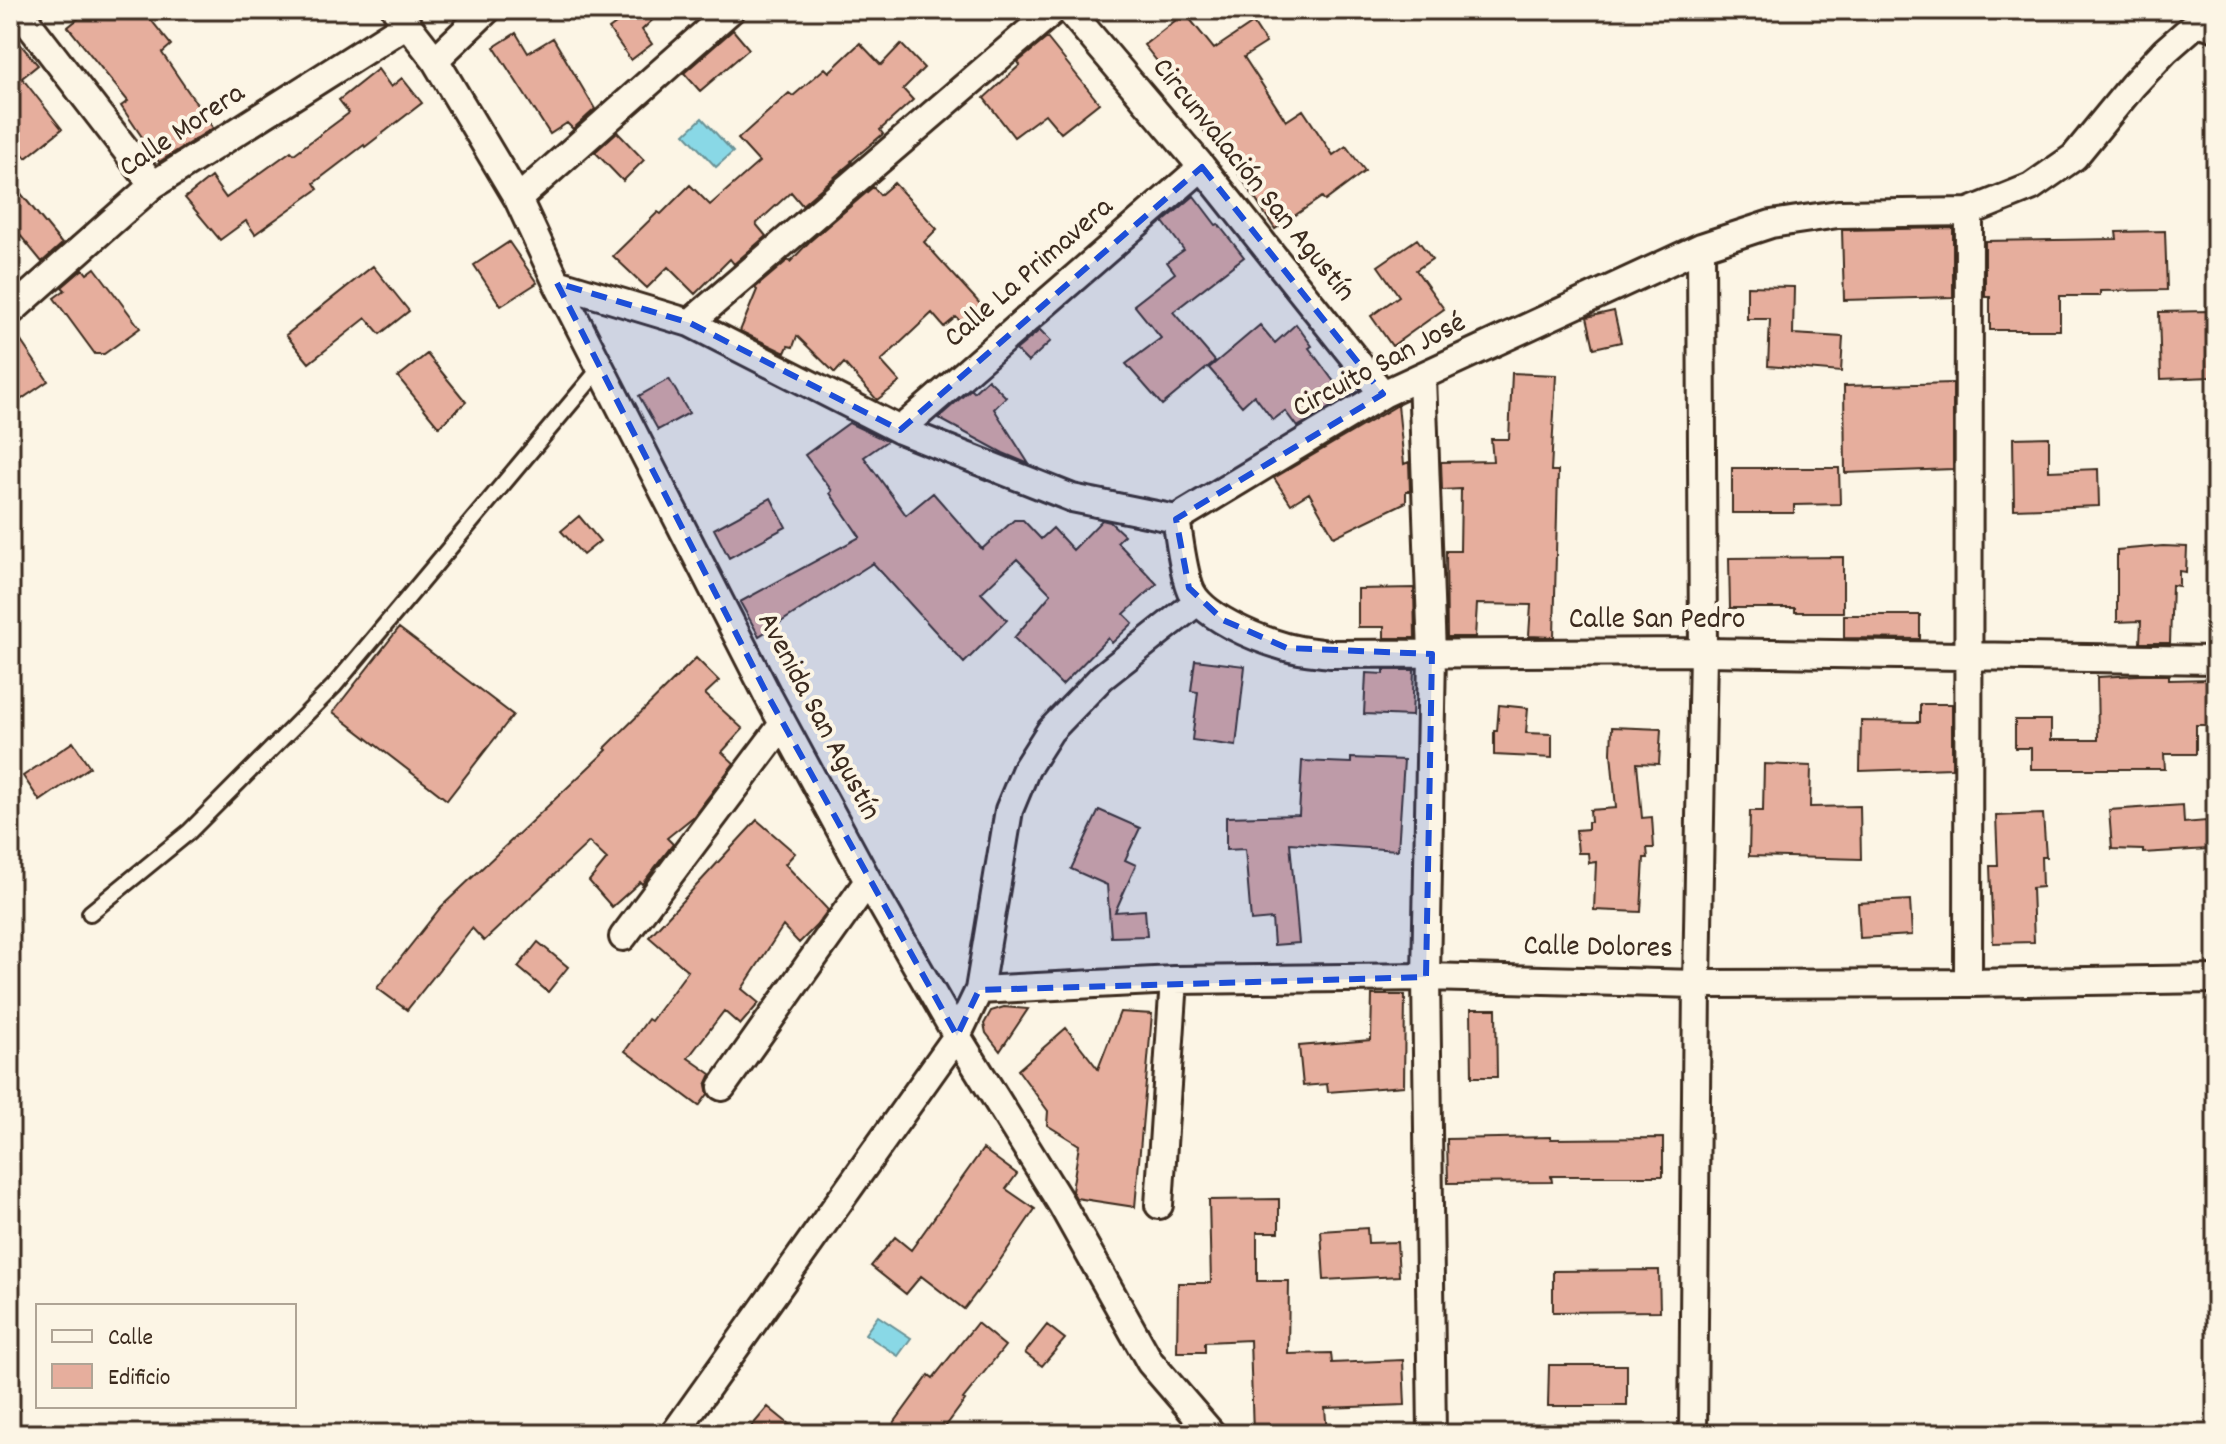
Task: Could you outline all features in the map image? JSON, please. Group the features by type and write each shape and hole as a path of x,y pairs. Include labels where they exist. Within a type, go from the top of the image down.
{"street":[{"path":"18,10 153,185"},
{"path":"435,60 487,10"},
{"path":"518,199 731,10"},
{"path":"690,323 1054,10"},
{"name":"Circunvalación San Agustín","path":"1069,10 1202,167 1383,394"},
{"name":"Calle Morera","path":"10,312 153,185 402,17"},
{"name":"Avenida San Agustín","path":"402,17 435,60 518,199 557,283 783,724 868,881 957,1036 1062,1205 1150,1362 1212,1434"},
{"name":"Circuito San José","path":"1176,519 1383,394 1701,247 1771,224 1838,214 1969,212 2031,187 2074,157 2165,51 2207,25"},
{"name":"Calle La Primavera","path":"900,430 1202,167"},
{"path":"1968,983 1969,212"},
{"path":"1693,1434 1703,652 1701,247"},
{"path":"557,283 690,323 900,430 1072,498 1176,519 1189,588 1197,602 1102,677 1050,731 1026,769 1009,810 979,990 957,1036 674,1434"},
{"path":"1422,377 1432,654 1426,977 1432,1434"},
{"name":"Calle San Pedro","path":"1197,602 1223,620 1287,648 1330,654 1703,652 2216,660"},
{"path":"623,937 783,724"},
{"path":"722,1087 868,881"},
{"name":"Calle Dolores","path":"979,990 1174,980 1426,977 1697,984 2216,979"},
{"path":"1159,1205 1174,980"}],"lane":[{"path":"90,913 189,832 334,686 601,367"}],"highlighted area":[{"path":"1202,167 1383,394 1176,519 1189,588 1223,620 1287,648 1432,654 1426,977 979,990 957,1036 768,696 557,283 690,323 900,430"}],"water":[{"path":"702,118 733,152 716,167 685,134"},
{"path":"878,1316 911,1338 898,1356 865,1334"}],"building":[{"path":"89,10 143,10 171,45 162,53 213,128 159,162 121,106 128,101 68,27"},
{"path":"635,10 663,10 642,30 652,44 631,60 609,29"},
{"path":"1185,13 1214,49 1253,23 1266,43 1244,57 1286,121 1303,110 1333,155 1346,146 1365,171 1325,201 1322,197 1275,229 1221,147 1217,150 1176,85 1144,45"},
{"path":"733,30 749,49 700,91 684,73"},
{"path":"10,32 38,65 22,78 62,129 26,158 10,139"},
{"path":"516,33 528,53 553,38 595,109 573,129 567,123 550,134 494,47"},
{"path":"1047,38 1099,103 1061,133 1045,114 1014,137 984,98 1020,65 1018,62"},
{"path":"860,43 881,65 901,44 924,68 903,89 913,100 880,130 883,134 802,205 791,192 756,224 766,236 734,264 730,259 695,294 668,267 647,288 613,256 690,185 710,205 759,162 738,139 789,93 793,96 825,68 829,72"},
{"path":"378,69 391,87 402,78 422,103 314,183 318,189 255,234 246,221 220,240 185,198 211,177 226,198 291,151 294,154 349,113 339,100"},
{"path":"617,132 644,160 623,181 595,152"},
{"path":"10,180 62,244 42,262 10,223"},
{"path":"894,183 937,229 924,242 982,306 962,323 956,317 944,327 932,313 881,361 900,382 877,400 844,363 835,373 797,336 793,347 788,346 785,353 740,331 757,290 755,288 788,260 790,262 873,187 880,195"},
{"path":"1194,196 1244,257 1173,312 1215,361 1162,405 1126,364 1161,338 1134,305 1175,273 1167,262 1184,250 1163,222"},
{"path":"1953,228 1953,297 1844,300 1842,230"},
{"path":"2165,231 2167,290 2100,291 2100,296 2060,296 2060,330 1990,330 1990,297 1985,297 1985,241 2117,239 2116,232"},
{"path":"1417,239 1432,259 1416,270 1444,309 1392,346 1371,316 1399,296 1378,266"},
{"path":"509,242 537,283 501,306 474,265"},
{"path":"373,266 409,311 380,334 366,318 309,363 286,335"},
{"path":"95,268 140,328 104,354 95,354 54,298 83,269 87,274"},
{"path":"1747,286 1794,287 1793,334 1843,337 1841,372 1768,366 1770,319 1747,319"},
{"path":"1614,311 1621,342 1594,348 1587,317"},
{"path":"2209,311 2211,377 2161,379 2159,312"},
{"path":"1296,324 1312,346 1309,348 1346,398 1297,427 1285,411 1273,420 1254,395 1242,406 1209,368 1260,325 1275,343"},
{"path":"10,328 48,381 10,407"},
{"path":"1040,330 1051,341 1028,362 1016,350"},
{"path":"427,354 466,402 439,427 398,377"},
{"path":"1512,373 1556,375 1551,471 1558,471 1554,637 1529,636 1531,605 1477,604 1475,637 1447,637 1446,551 1460,551 1461,489 1442,490 1441,462 1493,461 1491,439 1509,439"},
{"path":"669,379 689,413 658,430 639,396"},
{"path":"988,379 1006,397 994,409 1029,464 938,418 971,389 974,392"},
{"path":"1953,383 1953,469 1845,473 1844,386"},
{"path":"1398,405 1404,464 1409,462 1410,491 1406,491 1406,502 1334,537 1309,493 1291,504 1274,478"},
{"path":"849,423 887,441 864,457 906,515 933,493 982,549 1014,520 1023,520 1041,539 1053,528 1073,550 1102,520 1110,522 1124,535 1117,542 1157,584 1124,614 1133,623 1112,643 1108,638 1062,685 1014,638 1051,594 1017,559 981,593 1007,620 964,663 873,563 759,636 740,602 860,537 805,455"},
{"path":"2049,437 2049,471 2098,469 2099,506 2014,509 2013,438"},
{"path":"1732,468 1839,468 1840,504 1794,505 1794,513 1732,513"},
{"path":"771,498 786,527 729,558 714,529"},
{"path":"579,516 600,541 583,555 561,531"},
{"path":"2187,547 2186,572 2179,571 2179,586 2172,585 2170,643 2140,643 2141,621 2117,622 2117,550"},
{"path":"1843,557 1843,612 1730,608 1729,558"},
{"path":"1414,588 1415,638 1384,638 1384,627 1358,627 1358,589"},
{"path":"1844,615 1920,615 1920,639 1844,638"},
{"path":"399,628 513,715 447,800 333,712"},
{"path":"696,658 719,681 705,694 743,729 722,752 734,763 693,817 667,838 673,844 642,884 640,882 612,907 589,881 607,859 589,842 484,941 472,928 407,1010 377,988 441,907 607,750 605,748"},
{"path":"1195,660 1245,666 1236,746 1192,740 1198,692 1191,691"},
{"path":"1384,670 1414,670 1412,716 1364,714 1366,673 1384,674"},
{"path":"2169,675 2169,680 2213,679 2214,725 2196,725 2196,754 2164,754 2165,769 2031,769 2031,748 2015,748 2015,720 2051,720 2051,740 2098,740 2097,677"},
{"path":"1920,704 1952,704 1952,768 1860,771 1861,721 1920,722"},
{"path":"1499,705 1528,708 1526,733 1552,734 1552,758 1494,755"},
{"path":"1612,727 1661,729 1659,764 1637,763 1642,818 1652,817 1654,848 1647,848 1648,858 1644,858 1641,912 1594,910 1596,862 1589,863 1588,853 1578,853 1576,830 1588,829 1590,810 1616,808"},
{"path":"73,742 90,767 40,801 23,776"},
{"path":"1351,758 1404,760 1398,850 1290,843 1299,943 1274,945 1272,919 1251,921 1245,849 1226,850 1226,817 1299,815 1302,761 1351,763"},
{"path":"1764,764 1811,766 1810,807 1860,806 1861,859 1749,856 1750,811 1763,811"},
{"path":"2183,805 2184,823 2206,821 2208,849 2143,853 2143,850 2112,849 2109,810"},
{"path":"1099,810 1140,828 1125,860 1136,865 1115,912 1145,910 1147,936 1111,937 1107,885 1071,869"},
{"path":"2043,814 2046,857 2041,857 2042,887 2032,888 2034,942 1993,943 1990,866 1998,866 1996,816"},
{"path":"757,820 795,853 785,864 828,910 799,943 783,926 742,989 759,1003 740,1025 724,1011 688,1058 711,1074 706,1085 708,1094 699,1106 625,1051 688,971 649,937"},
{"path":"1910,900 1912,935 1860,938 1858,903"},
{"path":"538,942 568,967 548,992 518,967"},
{"path":"1372,995 1405,995 1404,1086 1328,1092 1327,1084 1303,1086 1299,1046 1371,1040"},
{"path":"1004,1007 1028,1009 1000,1051 986,1033 984,1024 991,1011"},
{"path":"1471,1009 1496,1009 1497,1077 1472,1077"},
{"path":"1120,1012 1152,1014 1135,1207 1076,1198 1072,1191 1079,1145 1047,1125 1048,1111 1018,1070 1066,1028 1098,1069"},
{"path":"1663,1138 1663,1176 1551,1176 1552,1182 1448,1183 1447,1139"},
{"path":"983,1149 1017,1174 1006,1189 1035,1209 964,1309 921,1276 906,1294 871,1266 895,1237 911,1250"},
{"path":"1279,1199 1279,1232 1257,1232 1257,1281 1289,1281 1288,1354 1331,1353 1332,1363 1403,1360 1405,1405 1325,1408 1327,1434 1253,1434 1250,1340 1205,1342 1205,1352 1177,1352 1178,1283 1211,1283 1209,1200"},
{"path":"1367,1228 1368,1243 1397,1242 1399,1276 1324,1280 1321,1231"},
{"path":"1659,1270 1660,1311 1553,1312 1553,1271"},
{"path":"977,1323 1005,1346 940,1434 886,1434 929,1375 933,1378"},
{"path":"1047,1325 1065,1339 1042,1366 1025,1353"},
{"path":"1549,1365 1627,1365 1627,1406 1548,1406"},
{"path":"768,1407 801,1434 745,1434"}]}
